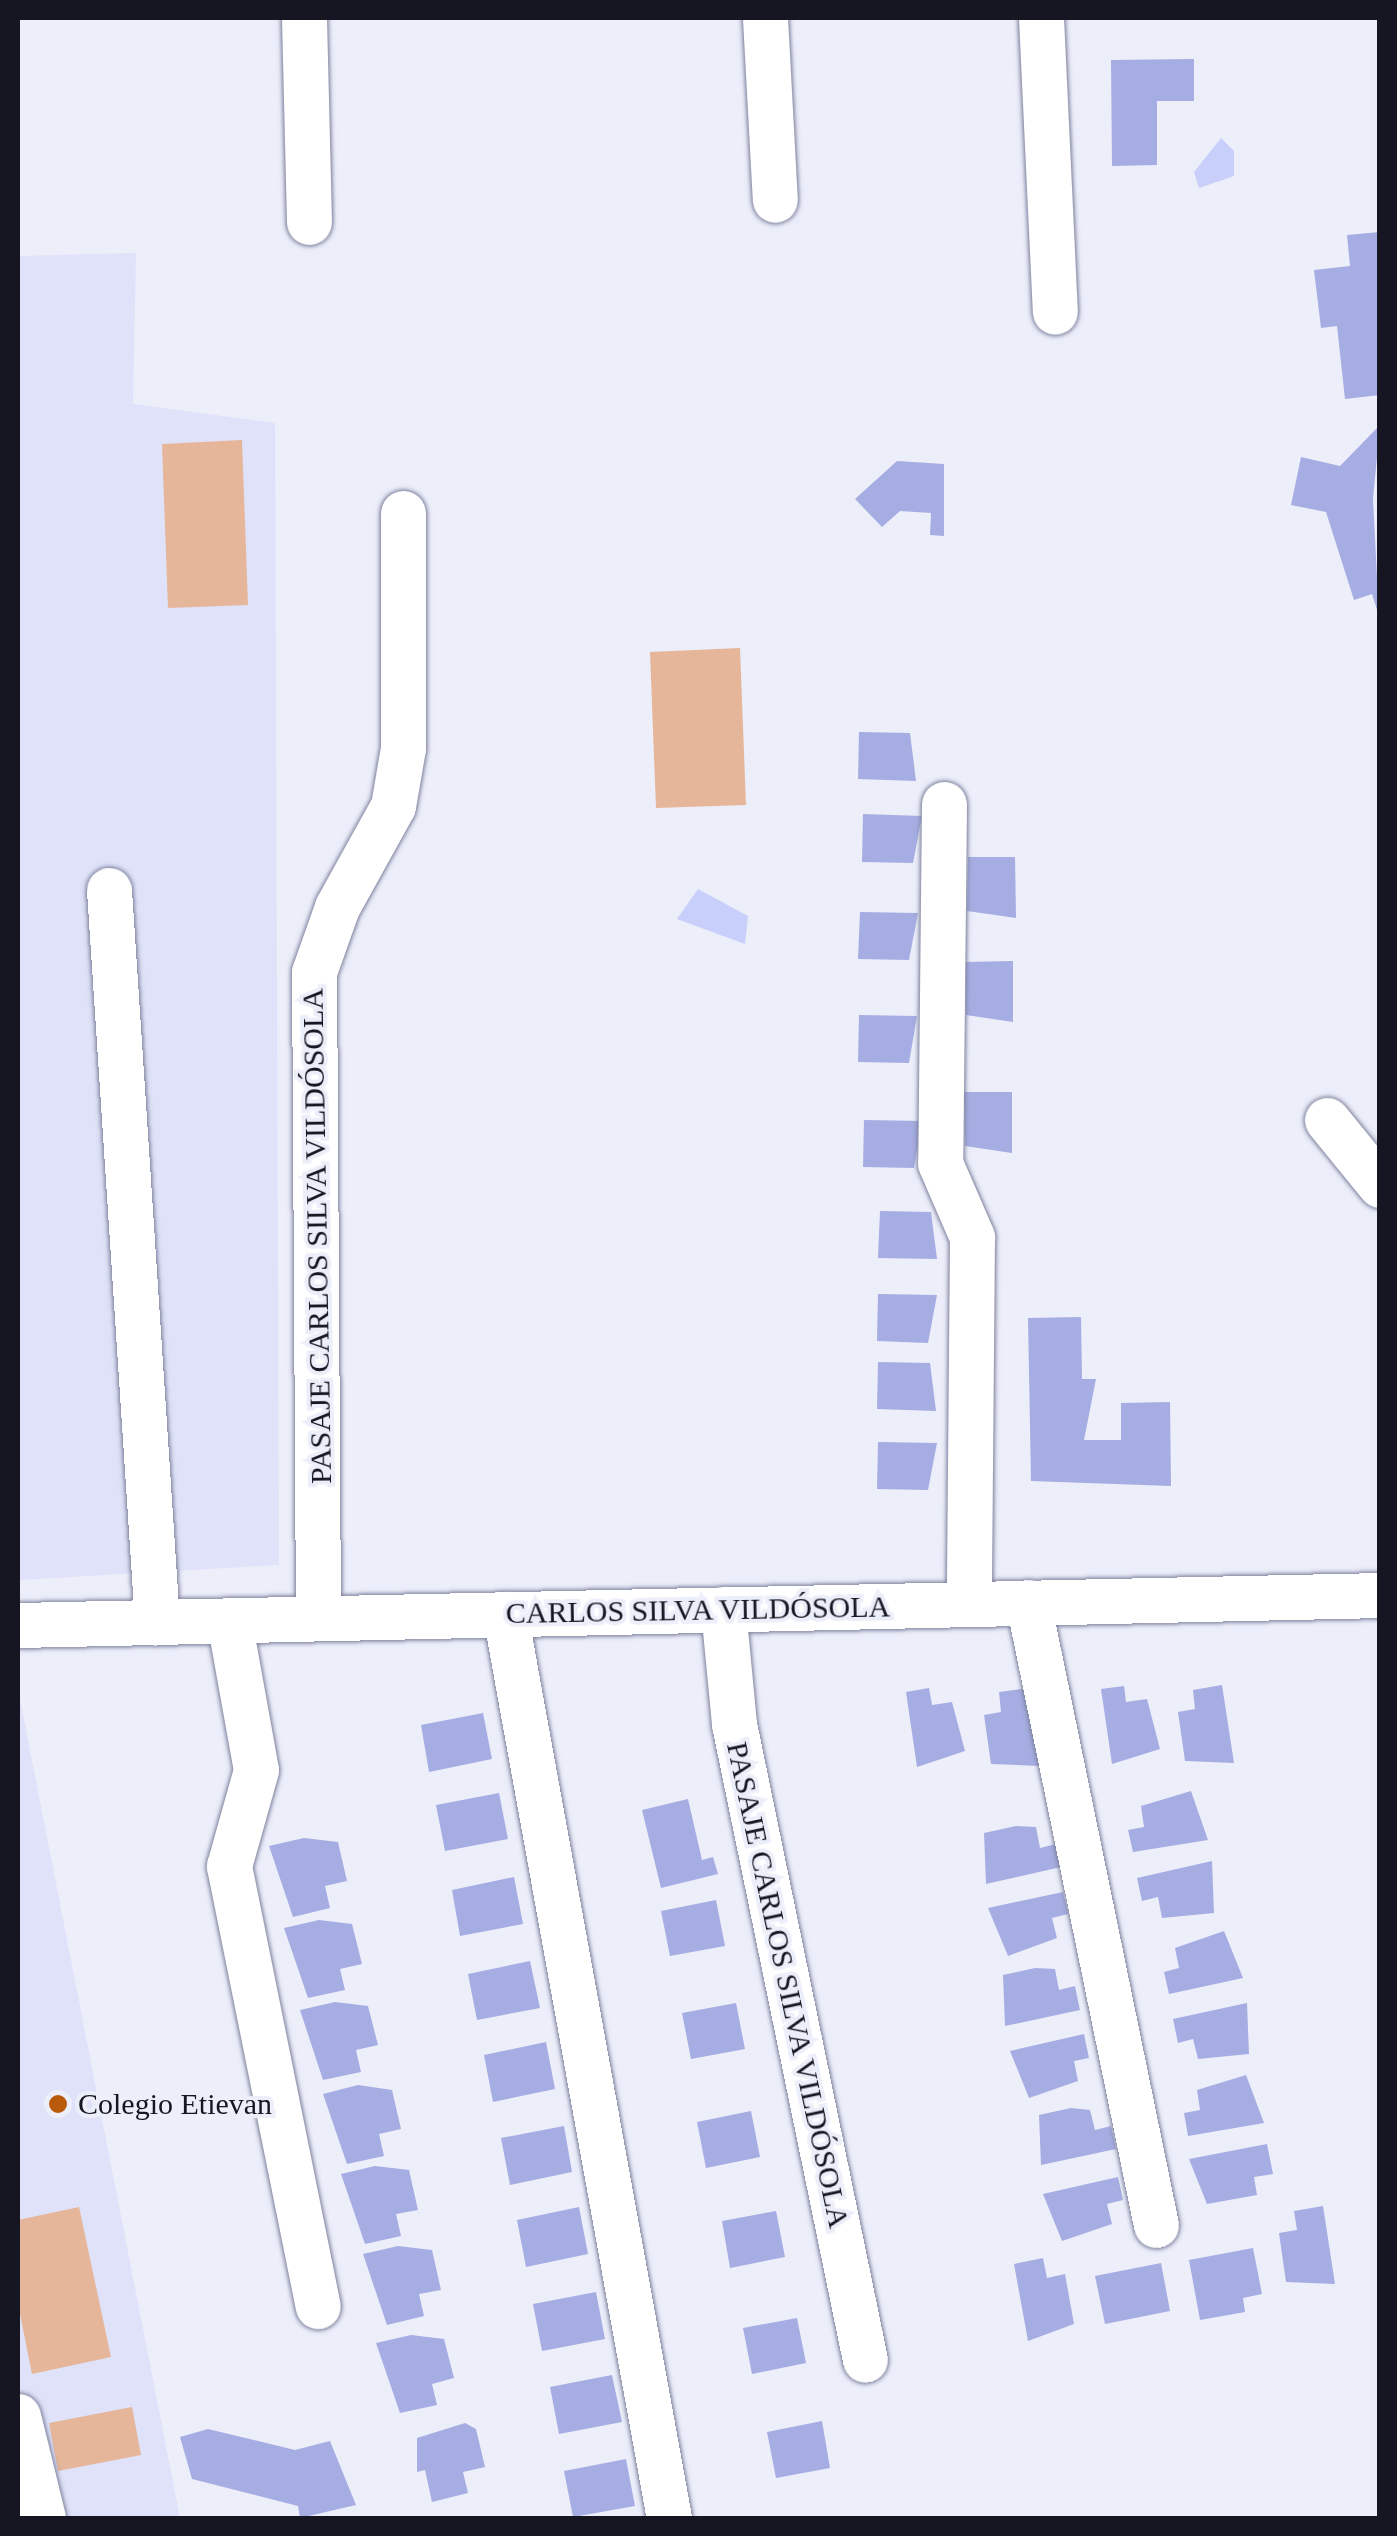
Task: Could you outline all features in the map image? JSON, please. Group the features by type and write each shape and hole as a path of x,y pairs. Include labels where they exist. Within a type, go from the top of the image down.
{"street":[{"path":"304,18 309,222"},
{"path":"765,18 775,200"},
{"path":"1040,18 1055,312"},
{"name":"PASAJE CARLOS SILVA VILDÓSOLA","path":"318,1618 314,972 337,907 393,806 403,748 403,513"},
{"path":"944,804 940,1164 972,1237 969,1604"},
{"path":"110,890 157,1622"},
{"path":"1327,1120 1380,1185"},
{"name":"CARLOS SILVA VILDÓSOLA","path":"18,1625 1380,1595"},
{"path":"1028,1602 1156,2225"},
{"name":"PASAJE CARLOS SILVA VILDÓSOLA","path":"723,1609 734,1724 865,2360"},
{"path":"505,1614 669,2518"},
{"path":"229,1620 256,1770 229,1866 318,2306"},
{"path":"18,2416 43,2518"}],"shaded area":[{"path":"136,253 133,404 275,423 279,1565 18,1580 18,256"},
{"path":"242,440 248,605 168,608 162,444"},
{"path":"740,648 746,805 656,808 650,652"},
{"name":"Colegio Etievan","path":"18,1689 180,2518 18,2518"},
{"path":"79,2207 111,2357 32,2374 18,2304 18,2220"},
{"path":"132,2407 141,2455 58,2471 49,2423"}],"water":[{"path":"1221,138 1234,151 1234,176 1199,188 1194,172"},
{"path":"698,889 748,916 745,944 677,919"}],"building":[{"path":"1194,59 1194,101 1157,101 1157,165 1112,166 1111,60"},
{"path":"1380,232 1380,395 1345,399 1337,326 1321,328 1314,270 1350,266 1347,235"},
{"path":"1380,425 1373,499 1379,616 1372,594 1354,600 1326,512 1291,505 1301,457 1340,466"},
{"path":"897,461 944,464 944,536 930,535 931,513 900,511 882,527 855,499"},
{"path":"859,732 910,733 916,781 858,779"},
{"path":"863,814 922,816 913,863 862,862"},
{"path":"968,857 1015,857 1016,918 967,911"},
{"path":"860,912 918,913 909,960 858,959"},
{"path":"1013,961 1013,1022 966,1015 965,962"},
{"path":"859,1015 917,1016 909,1063 858,1062"},
{"path":"964,1092 1012,1092 1012,1153 965,1146"},
{"path":"864,1120 922,1121 914,1168 863,1167"},
{"path":"880,1211 931,1212 937,1259 878,1258"},
{"path":"878,1294 937,1295 928,1343 877,1341"},
{"path":"1081,1317 1082,1379 1096,1379 1084,1440 1121,1440 1121,1403 1170,1402 1171,1486 1031,1481 1028,1318"},
{"path":"878,1362 930,1363 936,1411 877,1409"},
{"path":"878,1442 937,1443 928,1490 877,1489"},
{"path":"1222,1685 1234,1763 1185,1761 1178,1712 1195,1709 1193,1690"},
{"path":"1124,1686 1126,1702 1147,1699 1160,1749 1112,1764 1101,1689"},
{"path":"929,1688 932,1705 952,1702 965,1751 917,1767 906,1692"},
{"path":"1029,1688 1040,1766 991,1764 984,1715 1001,1712 999,1692"},
{"path":"483,1713 492,1759 429,1772 421,1725"},
{"path":"1191,1791 1208,1840 1133,1852 1128,1830 1144,1827 1141,1806"},
{"path":"499,1793 508,1839 445,1851 436,1805"},
{"path":"688,1799 702,1860 713,1857 718,1874 661,1888 642,1810"},
{"path":"1016,1826 1036,1827 1040,1848 1056,1844 1061,1867 986,1884 984,1833"},
{"path":"304,1838 338,1842 347,1881 325,1886 330,1908 293,1917 269,1846"},
{"path":"1212,1861 1214,1913 1162,1918 1158,1897 1142,1901 1137,1878"},
{"path":"514,1877 523,1924 460,1936 452,1890"},
{"path":"1063,1892 1068,1914 1052,1918 1057,1938 1008,1956 988,1908"},
{"path":"716,1900 725,1946 670,1956 661,1911"},
{"path":"319,1920 352,1924 362,1964 340,1969 345,1990 308,1998 284,1928"},
{"path":"1224,1931 1243,1978 1169,1994 1164,1972 1179,1968 1175,1948"},
{"path":"530,1961 540,2008 477,2020 468,1974"},
{"path":"1035,1968 1055,1969 1059,1990 1075,1986 1080,2010 1005,2026 1003,1975"},
{"path":"335,2002 368,2006 378,2045 356,2050 361,2072 323,2080 300,2010"},
{"path":"736,2003 745,2049 691,2059 682,2013"},
{"path":"1247,2003 1249,2054 1198,2059 1193,2039 1178,2043 1173,2019"},
{"path":"1084,2034 1089,2058 1074,2061 1078,2081 1029,2098 1010,2051"},
{"path":"546,2042 555,2089 493,2102 484,2055"},
{"path":"1246,2075 1264,2123 1188,2136 1184,2113 1200,2110 1197,2090"},
{"path":"358,2085 392,2090 401,2129 379,2134 384,2156 347,2164 323,2094"},
{"path":"1071,2108 1090,2110 1095,2130 1111,2126 1116,2149 1041,2165 1039,2115"},
{"path":"751,2111 760,2157 706,2168 697,2122"},
{"path":"564,2126 572,2172 510,2185 501,2138"},
{"path":"1267,2144 1273,2174 1254,2177 1257,2195 1207,2204 1189,2159"},
{"path":"375,2166 409,2170 418,2210 396,2214 401,2236 365,2244 341,2174"},
{"path":"1118,2177 1123,2200 1107,2204 1112,2224 1062,2241 1043,2194"},
{"path":"1323,2206 1335,2284 1286,2282 1279,2233 1297,2230 1294,2211"},
{"path":"579,2207 588,2254 526,2267 517,2220"},
{"path":"776,2211 785,2257 730,2268 722,2221"},
{"path":"398,2246 432,2250 441,2290 419,2294 424,2316 387,2325 363,2254"},
{"path":"1253,2248 1262,2294 1243,2298 1245,2312 1200,2320 1189,2260"},
{"path":"1043,2258 1047,2278 1065,2274 1074,2324 1028,2341 1014,2264"},
{"path":"1161,2263 1170,2311 1105,2324 1095,2276"},
{"path":"596,2292 605,2339 542,2351 533,2304"},
{"path":"797,2318 806,2363 752,2374 743,2328"},
{"path":"411,2335 444,2339 454,2378 432,2384 437,2405 400,2413 376,2343"},
{"path":"612,2375 622,2422 559,2434 550,2387"},
{"path":"822,2421 830,2468 776,2478 767,2432"},
{"path":"465,2423 476,2429 485,2467 463,2472 468,2493 432,2502 425,2470 417,2472 417,2438"},
{"path":"208,2429 295,2450 330,2441 356,2505 300,2518 298,2506 192,2479 180,2437"},
{"path":"626,2459 635,2506 573,2517 564,2471"}],"place":[{"name":"Colegio Etievan","path":"58,2104"}]}
